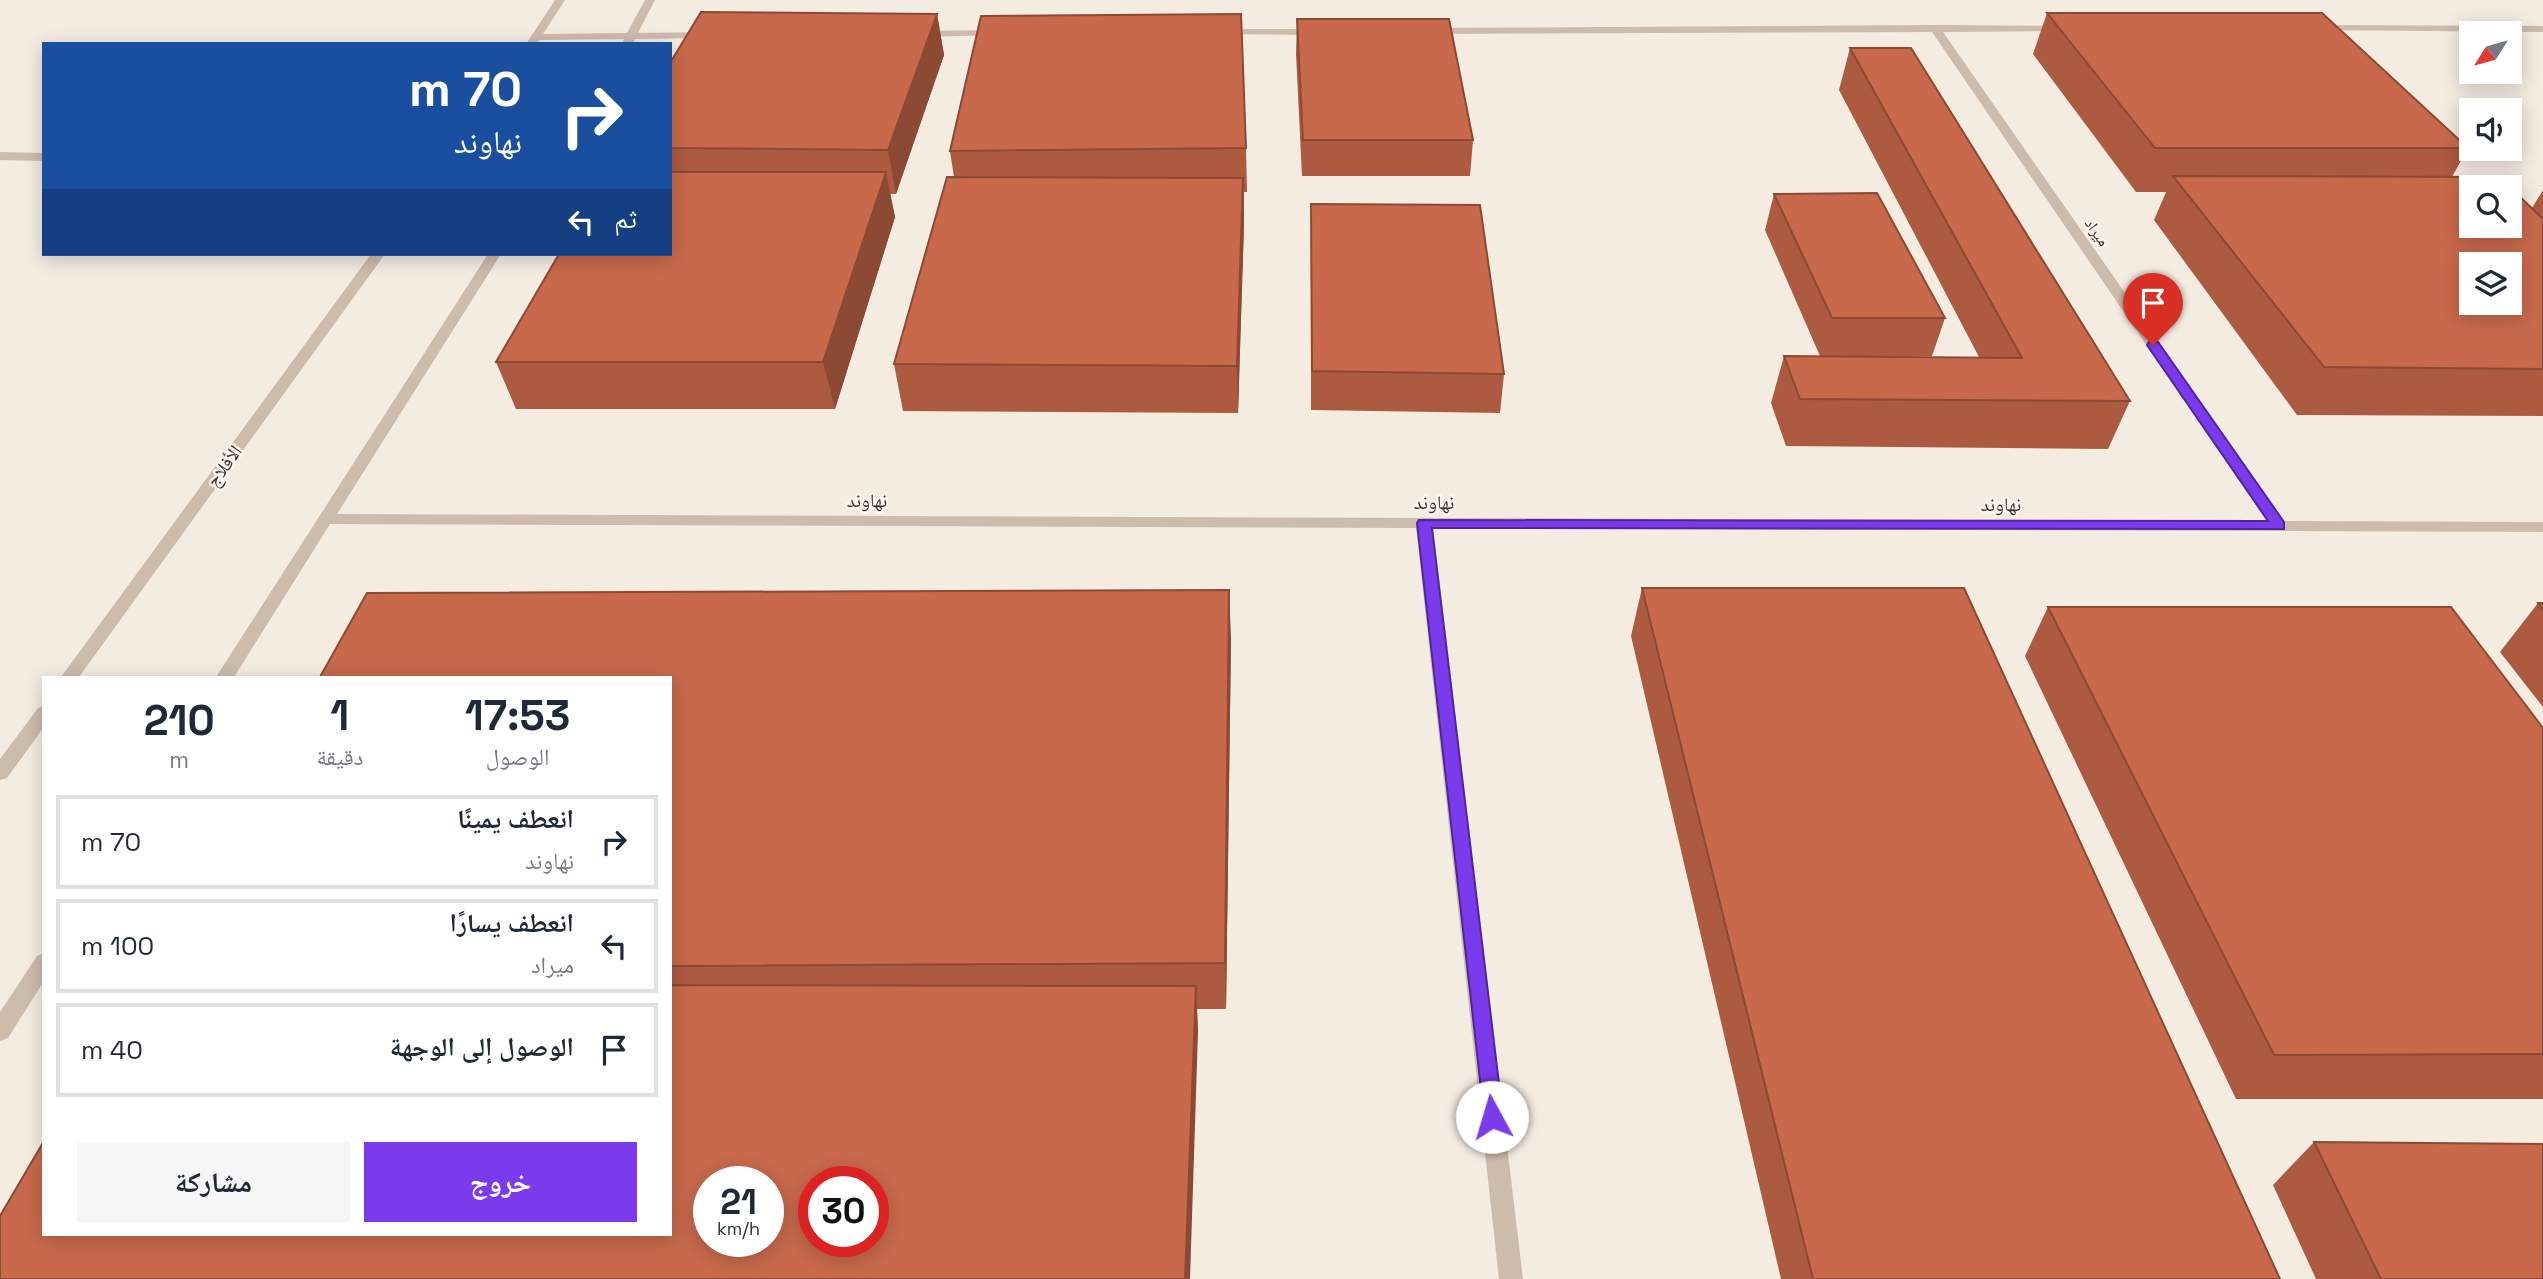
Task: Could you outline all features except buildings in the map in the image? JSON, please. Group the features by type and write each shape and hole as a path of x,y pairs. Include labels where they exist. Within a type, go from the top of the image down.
{"street":[{"path":"534,40 560,0"},
{"path":"630,40 650,0"},
{"name":"ميراد","path":"1935,28 2278,526"},
{"path":"1410,31 2073,28"},
{"path":"2308,28 2543,29"},
{"path":"1201,32 1326,32"},
{"path":"910,34 1007,33"},
{"path":"534,40 630,40 729,35"},
{"path":"0,156 42,157"},
{"name":"الأفلاج","path":"71,676 377,256"},
{"path":"226,676 493,256"},
{"name":"نهاوند","path":"326,519 2543,527"},
{"path":"1424,523 1511,1279"},
{"path":"0,773 42,716"},
{"path":"0,1031 42,965"}],"route":[{"path":"1492,1117 1424,523 2278,526 2153,345"}]}
